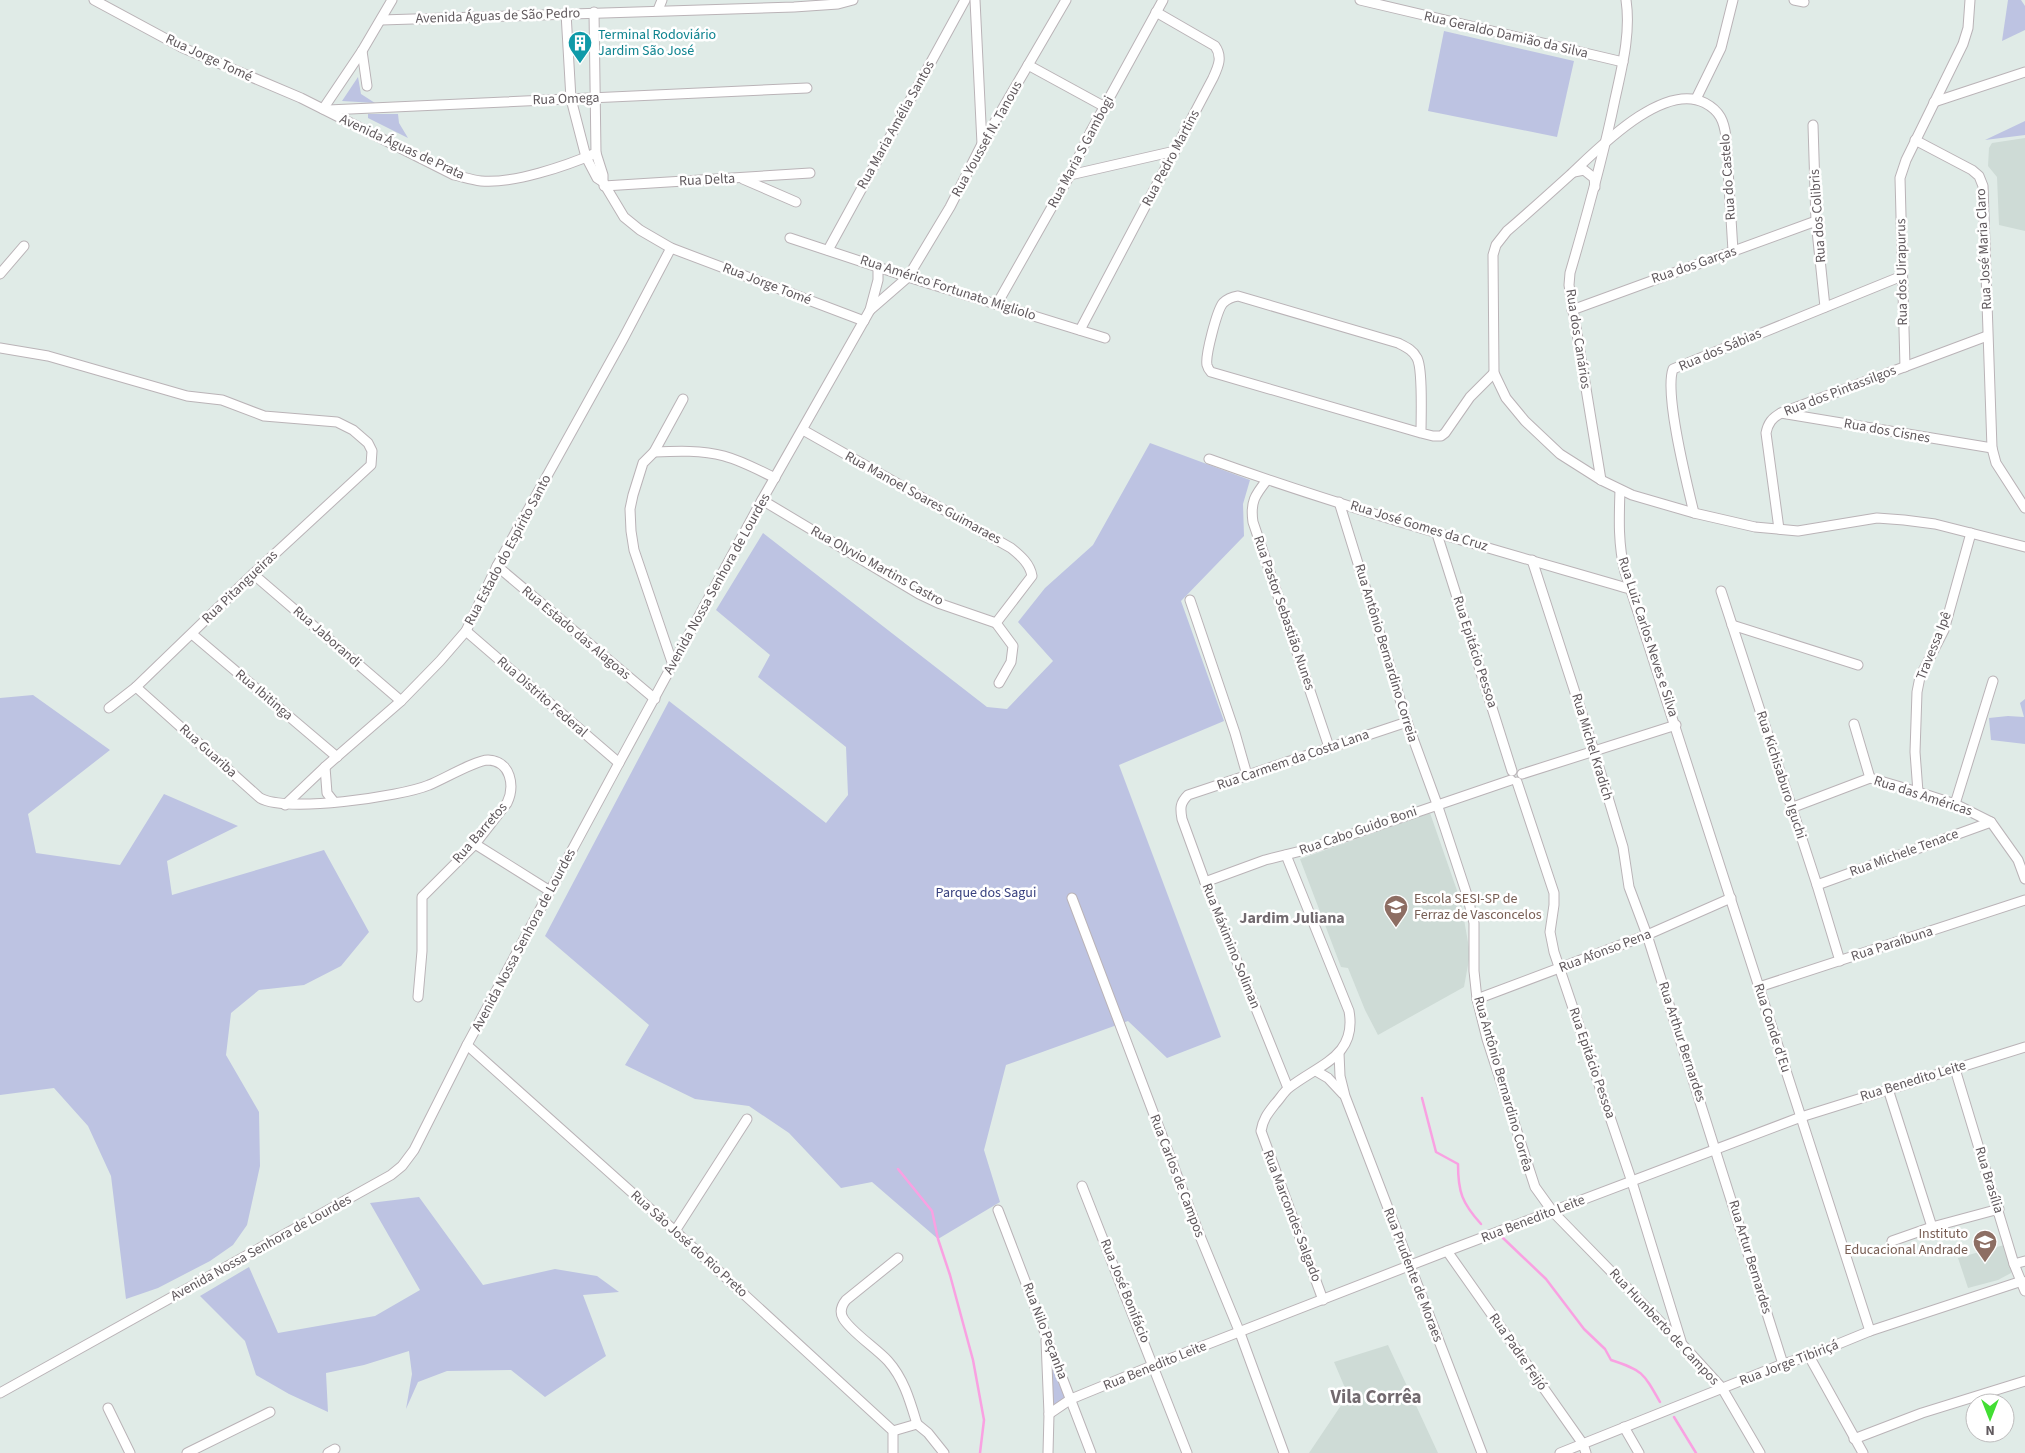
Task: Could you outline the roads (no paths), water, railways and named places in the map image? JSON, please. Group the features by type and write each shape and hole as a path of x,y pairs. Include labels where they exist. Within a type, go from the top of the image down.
{"street":[{"name":"Rua Jorge Tomé","path":"94,0 184,48 324,110"},
{"path":"324,110 392,0"},
{"path":"658,10 662,0"},
{"name":"Avenida Águas de São Pedro","path":"381,20 794,7 838,4 853,0"},
{"name":"Rua Maria Amélia Santos","path":"828,250 965,0"},
{"path":"976,0 982,144"},
{"name":"Rua Youssef N. Tanous","path":"870,310 908,277 950,207 982,144 1066,0"},
{"name":"Rua Maria S Gambogi","path":"997,304 1070,175 1163,0"},
{"name":"Rua Geraldo Damião da Silva","path":"1360,0 1623,62"},
{"name":"Rua dos Canários","path":"1601,480 1569,285 1570,273 1606,142 1623,62 1627,34 1626,0"},
{"path":"1733,0 1721,48 1696,99 1675,101 1649,110 1626,125 1507,231 1496,245 1493,255 1494,373 1506,398 1525,421 1560,454 1601,480 1620,490 1694,513 1755,527 1798,531 1877,518 1935,524 2025,547"},
{"path":"1794,0 1804,2"},
{"path":"1915,140 1963,44 1968,28 1970,0"},
{"path":"594,12 596,153 604,184"},
{"name":"Rua Pedro Martins","path":"1080,330 1213,78 1220,59 1219,52 1215,46 1156,12"},
{"path":"566,13 571,98 586,157 597,178 604,184 624,217 631,224 671,248"},
{"path":"362,50 367,86"},
{"path":"1028,65 1105,107"},
{"path":"1934,102 2025,72"},
{"name":"Rua Omega","path":"324,110 807,88"},
{"name":"Rua do Castelo","path":"1696,99 1711,107 1720,115 1724,123 1734,251"},
{"name":"Avenida Águas de Prata","path":"324,110 454,174 479,181 516,179 596,153"},
{"name":"Rua dos Colibris","path":"1813,125 1816,221 1825,307"},
{"name":"Rua dos Uirapurus","path":"1905,367 1900,178 1915,140"},
{"name":"Rua José Maria Claro","path":"1915,140 1972,170 1978,176 1983,186 1992,448 1996,463 2025,508"},
{"path":"1070,175 1175,151"},
{"path":"1572,173 1584,170 1594,178 1595,187"},
{"name":"Rua Delta","path":"604,184 810,173"},
{"path":"740,178 796,202"},
{"name":"Rua dos Garças","path":"1572,310 1816,221"},
{"name":"Rua Américo Fortunato Migliolo","path":"790,238 1105,338"},
{"path":"0,274 24,246"},
{"name":"Rua Jorge Tomé","path":"671,248 864,321"},
{"name":"Rua Estado do Espírito Santo","path":"285,805 336,757 401,701 466,631 497,566 623,339 671,248"},
{"path":"870,310 878,280 878,266"},
{"name":"Rua dos Sábias","path":"1694,513 1674,415 1671,380 1673,369 1902,276"},
{"path":"1421,433 1419,365 1414,353 1408,348 1398,343 1238,296 1223,303 1214,328 1207,359 1206,365 1211,372 1421,433 1437,436 1445,433 1470,397 1494,373"},
{"name":"Avenida Nossa Senhora de Lourdes","path":"0,1393 391,1175 402,1166 414,1150 466,1045 762,500 870,310"},
{"name":"Rua dos Pintassilgos","path":"1779,529 1766,433 1769,423 1781,413 1988,336"},
{"name":"Rua Pitangueiras","path":"0,348 48,356 187,396 222,400 264,416 337,422 353,430 368,443 372,451 370,465 136,687 109,708"},
{"path":"673,665 634,550 630,509 644,463 654,452 683,399"},
{"name":"Rua dos Cisnes","path":"1781,413 1992,448"},
{"name":"Rua Manoel Soares Guimaraes","path":"803,430 1022,556 1028,565 1031,577 996,623"},
{"path":"654,452 695,452 724,456 775,478"},
{"name":"Rua José Gomes da Cruz","path":"1209,459 1267,480 1437,534 1630,589"},
{"name":"Rua Pastor Sebastião Nunes","path":"1267,480 1253,501 1251,508 1253,522 1329,748"},
{"name":"Rua Luiz Carlos Neves e Silva","path":"1620,490 1620,546 1630,589 1676,725"},
{"name":"Rua Olyvio Martins Castro","path":"762,500 919,594 996,623"},
{"name":"Rua Antônio Bernardino Correia","path":"1339,502 1407,722 1437,804"},
{"name":"Travessa Ipê","path":"1918,792 1915,752 1917,692 1920,677 1944,630 1971,533"},
{"name":"Rua Epitácio Pessoa","path":"1437,534 1554,893 1550,932 1560,968 1632,1182 1682,1343"},
{"name":"Rua Michel Kradich","path":"1532,560 1594,751 1623,847 1629,886 1647,935"},
{"name":"Rua Estado das Alagoas","path":"497,566 655,699"},
{"name":"Rua Jaborandi","path":"253,574 401,701"},
{"name":"Rua Kichisaburo Iguchi","path":"1722,591 1840,961"},
{"path":"1190,600 1235,733 1247,775"},
{"path":"996,623 1009,639 1013,653 1011,662 999,683"},
{"path":"1732,625 1858,665"},
{"name":"Rua Distrito Federal","path":"466,631 619,763"},
{"name":"Rua Ibitinga","path":"192,634 336,757"},
{"path":"1955,804 1993,681"},
{"name":"Rua Guariba","path":"136,687 260,798 268,802 285,805"},
{"name":"Rua Carmem da Costa Lana","path":"1181,802 1188,795 1407,722"},
{"path":"1854,724 1870,778"},
{"name":"Rua Cabo Guido Boni","path":"1205,882 1265,860 1309,849 1515,777 1676,725"},
{"name":"Rua Conde d'Eu","path":"1676,725 1870,1331"},
{"name":"Rua Barretos","path":"285,805 334,802 410,791 427,786 486,760 500,763 509,775 512,782 511,796 507,803 474,844 422,897 422,951 418,998"},
{"path":"325,767 327,793 334,802"},
{"name":"Rua das Américas","path":"1791,808 1870,778 1918,792 1955,804 1991,822 2018,860 2025,879"},
{"name":"Rua Máximino Soliman","path":"1181,802 1182,819 1205,882 1288,1088"},
{"name":"Rua Antônio Bernardino Corrêa","path":"1437,804 1474,919 1474,970 1477,999 1487,1039 1530,1175 1539,1194 1553,1212"},
{"name":"Rua Michele Tenace","path":"1817,885 1991,822"},
{"path":"474,844 550,891"},
{"path":"1286,856 1349,1012 1351,1032 1347,1043 1339,1053 1288,1088"},
{"name":"Rua Carlos de Campos","path":"1072,898 1179,1183 1240,1333 1284,1453"},
{"name":"Rua Afonso Pena","path":"1477,999 1647,935 1731,898"},
{"name":"Rua Paraíbuna","path":"1759,987 2025,900"},
{"name":"Rua Arthur Bernardes","path":"1647,935 1716,1149"},
{"name":"Rua São José do Rio Preto","path":"466,1045 675,1231 893,1431"},
{"name":"Rua Benedito Leite","path":"1049,1414 1071,1400 1154,1365 1447,1251 1801,1117 1888,1088 2025,1047"},
{"name":"Rua Prudente de Moraes","path":"1339,1053 1340,1076 1345,1096 1409,1267 1482,1453"},
{"name":"Rua Brasília","path":"1955,1069 1999,1209 2014,1264 2025,1291"},
{"name":"Rua Prudente de Moraes","path":"1316,1070 1328,1078 1345,1096"},
{"name":"Rua Marcondes Salgado","path":"1288,1088 1266,1115 1262,1122 1261,1131 1323,1300"},
{"path":"1888,1088 1932,1227"},
{"path":"675,1231 747,1119"},
{"name":"Rua Artur Bernardes","path":"1716,1149 1783,1364"},
{"name":"Rua José Bonifácio","path":"1082,1186 1187,1453"},
{"path":"1892,1241 1932,1227 1999,1209"},
{"name":"Rua Nilo Peçanha","path":"998,1210 1091,1453"},
{"name":"Rua Humberto de Campos","path":"1553,1212 1682,1343 1722,1388 1760,1453"},
{"name":"Rua Padre Feijó","path":"1447,1251 1583,1444 1586,1453"},
{"path":"898,1258 842,1305 841,1313 846,1322 888,1361 904,1383 917,1424 928,1433 944,1453"},
{"path":"2014,1264 2025,1261"},
{"name":"Rua Jorge Tibiriçá","path":"1560,1453 1870,1331 2022,1281"},
{"path":"1046,1332 1049,1414 1048,1453"},
{"path":"1809,1356 1863,1453"},
{"path":"1854,1439 1922,1413 2025,1381"},
{"path":"108,1408 130,1453"},
{"path":"189,1453 270,1412"},
{"path":"893,1453 893,1431 917,1424"},
{"path":"1624,1427 1640,1453"}],"waterway":[{"path":"1422,1098 1436,1152 1458,1164 1462,1197 1469,1210 1481,1224"},
{"path":"898,1169 932,1211 938,1239 950,1275 973,1360 984,1420 980,1453"},
{"path":"1503,1238 1546,1279 1584,1329 1605,1349 1611,1360 1636,1370 1641,1374 1650,1384 1660,1402"},
{"path":"1674,1417 1696,1453"}],"place":[{"name":"Terminal Rodoviário Jardim São José","path":"580,64"},
{"name":"Escola SESI-SP de Ferraz de Vasconcelos","path":"1396,928"},
{"name":"Instituto Educacional Andrade","path":"1985,1263"}],"district":[{"name":"Jardim Juliana","path":"1292,918"},
{"name":"Vila Corrêa","path":"1376,1397"}],"park label":[{"name":"Parque dos Sagui","path":"986,893"}]}
